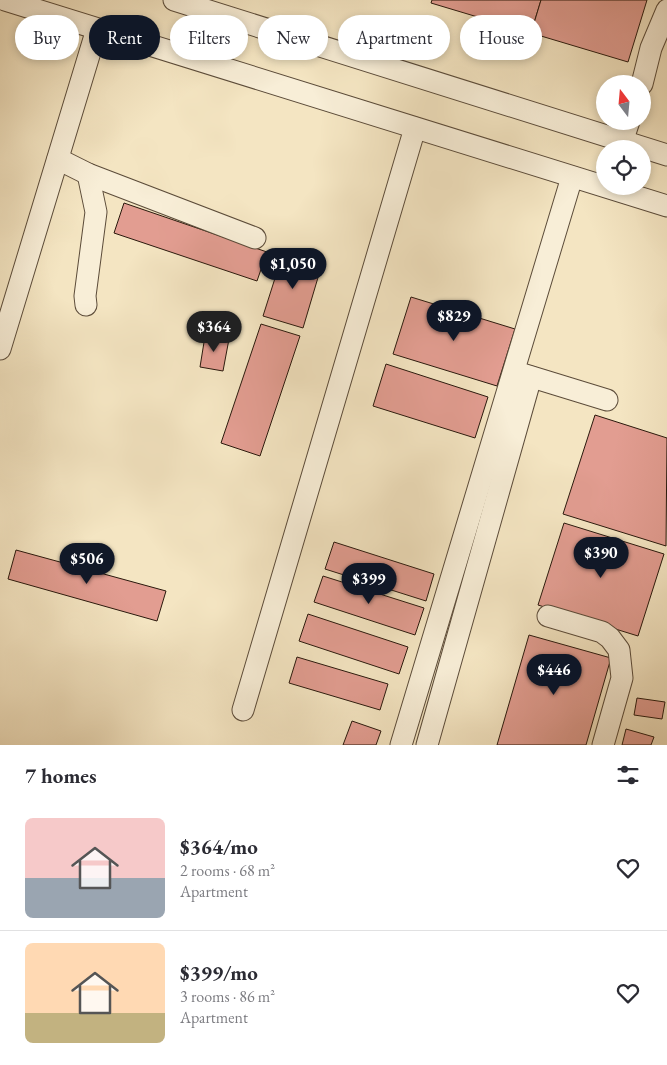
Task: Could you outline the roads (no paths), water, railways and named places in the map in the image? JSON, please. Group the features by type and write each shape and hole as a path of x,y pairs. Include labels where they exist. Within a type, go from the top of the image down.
{"street":[{"path":"4,0 89,27"},
{"path":"174,0 209,5 616,140"},
{"path":"644,75 652,48 667,10"},
{"path":"160,49 667,206"},
{"path":"0,349 89,56"},
{"path":"244,710 415,128"},
{"path":"651,150 667,155"},
{"path":"58,159 88,174 255,238"},
{"path":"86,305 85,296 96,212 88,174"},
{"path":"427,745 572,177"},
{"path":"523,374 607,400"},
{"path":"401,745 523,374"},
{"path":"548,616 602,632 610,638 619,650 622,678 604,745"}]}
